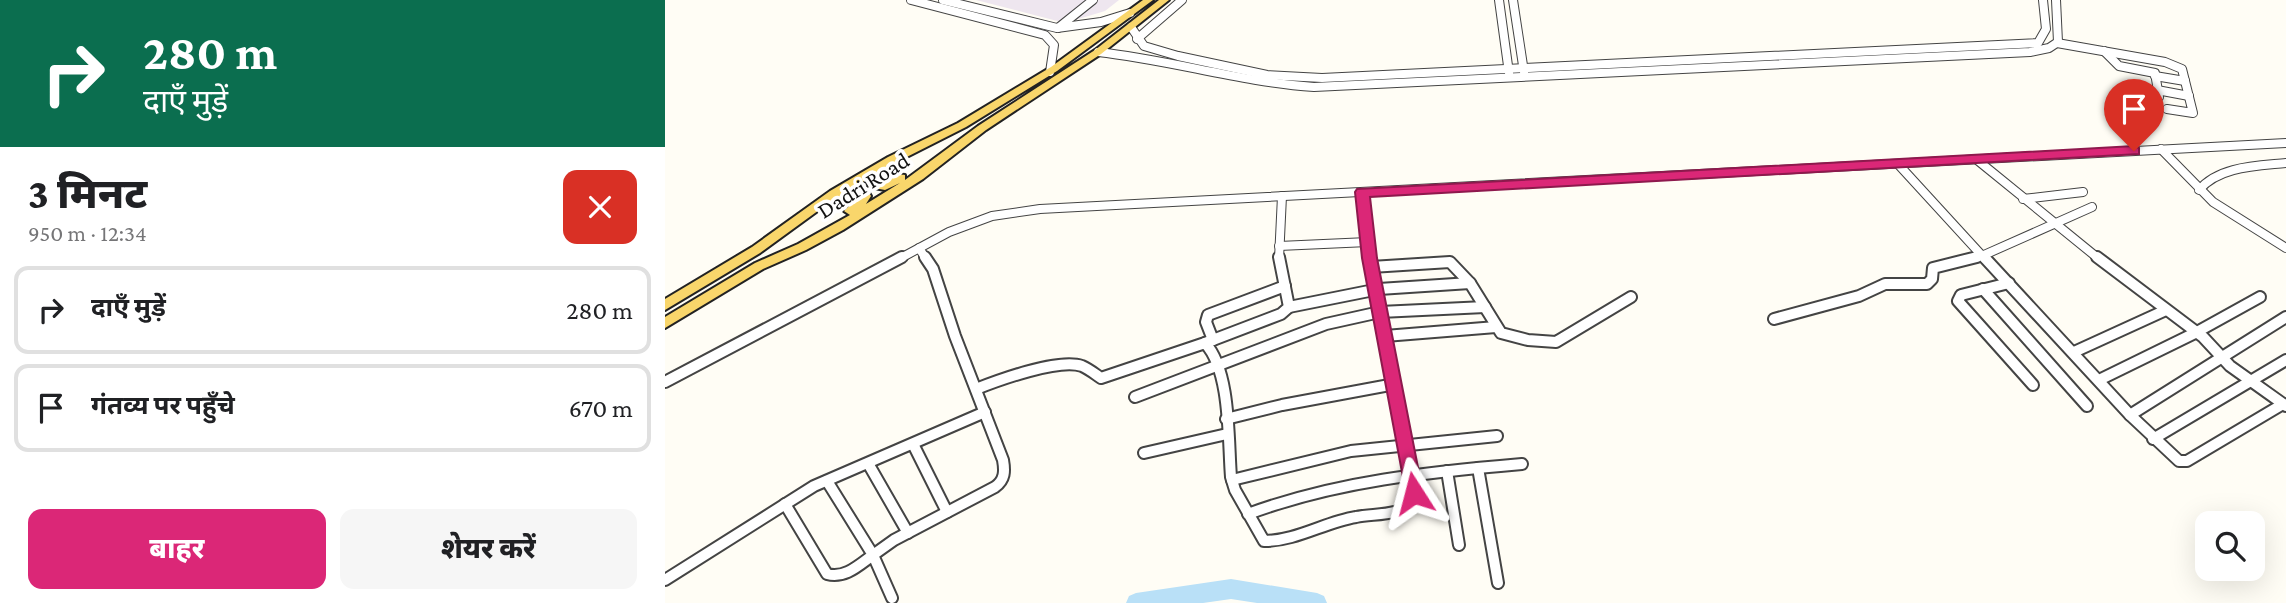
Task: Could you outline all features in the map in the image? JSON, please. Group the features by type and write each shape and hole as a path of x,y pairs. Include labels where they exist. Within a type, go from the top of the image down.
{"main road":[{"name":"Dadri Road","path":"1149,0 1051,72 875,173 871,178 873,184 885,186 893,183 982,128 1098,52 1165,0"},
{"name":"Dadri Road","path":"755,250 845,187 892,159 962,125"},
{"name":"Dadri Road","path":"759,266 839,227 928,169 982,128"},
{"name":"Dadri Road","path":"665,305 845,193 854,190 862,191 865,195 856,208 665,323"}],"street":[{"path":"911,0 1045,35 1051,40 1055,53 1051,72"},
{"path":"943,0 1054,28 1101,22 1137,10"},
{"path":"1054,28 1086,0"},
{"path":"1054,28 1093,0"},
{"path":"1137,39 1182,0"},
{"path":"1499,0 1509,72"},
{"path":"1513,0 1524,72"},
{"path":"2042,41 2046,31 2043,0"},
{"path":"2056,0 2056,44"},
{"path":"1009,25 1017,19"},
{"path":"1131,27 1144,46 1178,56 1294,78 1524,72 2030,52 2056,44"},
{"path":"1524,72 2042,41 2153,60 2182,69 2193,113 2167,109"},
{"path":"2104,51 2111,63 2119,67 2185,81"},
{"path":"1098,52 1148,57 1286,86 1314,87 1509,72"},
{"path":"2153,60 2158,94 2189,96"},
{"path":"665,382 949,232 992,216 1040,209 2286,143"},
{"path":"2161,149 2213,202 2286,248"},
{"path":"1898,163 2130,415 2179,461 2187,461 2285,405 2230,366 2224,357 2195,333 2055,225 1976,159"},
{"path":"2199,190 2203,184 2223,174 2286,163"},
{"path":"1285,286 1208,315 1206,322 1209,346 1223,387 1232,480 1264,541 1277,541 1352,517 1405,509 1414,501 1395,384 1371,267 1362,192"},
{"path":"2023,198 2083,192"},
{"path":"1282,196 1279,246 1289,307"},
{"path":"1774,320 1869,292 1885,284 1927,284 1932,279 1933,268 1984,255 2092,207"},
{"path":"1279,246 1368,242"},
{"path":"785,504 822,567 831,577 850,570 908,533 995,487 1004,478 1003,460 933,269 919,248"},
{"path":"1371,267 1450,262 1470,283 1496,327 1509,337 1556,342 1631,297"},
{"path":"976,389 1016,373 1071,365 1082,366 1101,378 1199,343 1209,342 1281,314 1289,307 1326,296 1375,288 1470,283"},
{"path":"2009,283 1961,295 1958,301 2033,385"},
{"path":"1983,289 2087,406"},
{"path":"2099,380 2195,333 2260,297"},
{"path":"1135,397 1327,324 1380,312 1485,307"},
{"path":"2074,352 2166,310"},
{"path":"2130,415 2286,317"},
{"path":"1385,336 1496,327"},
{"path":"2153,439 2286,360"},
{"path":"1226,419 1282,405 1395,384"},
{"path":"665,580 785,504 827,481 869,465 985,412"},
{"path":"1144,453 1227,434"},
{"path":"1232,480 1351,451 1497,436"},
{"path":"913,444 947,512"},
{"path":"1248,514 1287,497 1411,474 1521,464"},
{"path":"869,465 908,533"},
{"path":"1478,468 1499,583"},
{"path":"1447,471 1458,545"},
{"path":"827,481 873,555 893,598"}],"shaded area":[{"path":"976,0 1119,0 1105,11 1065,23"}],"waterway":[{"path":"1136,603 1231,589 1317,603"}],"route":[{"path":"1414,493 1370,258 1362,192 2134,151"}]}
